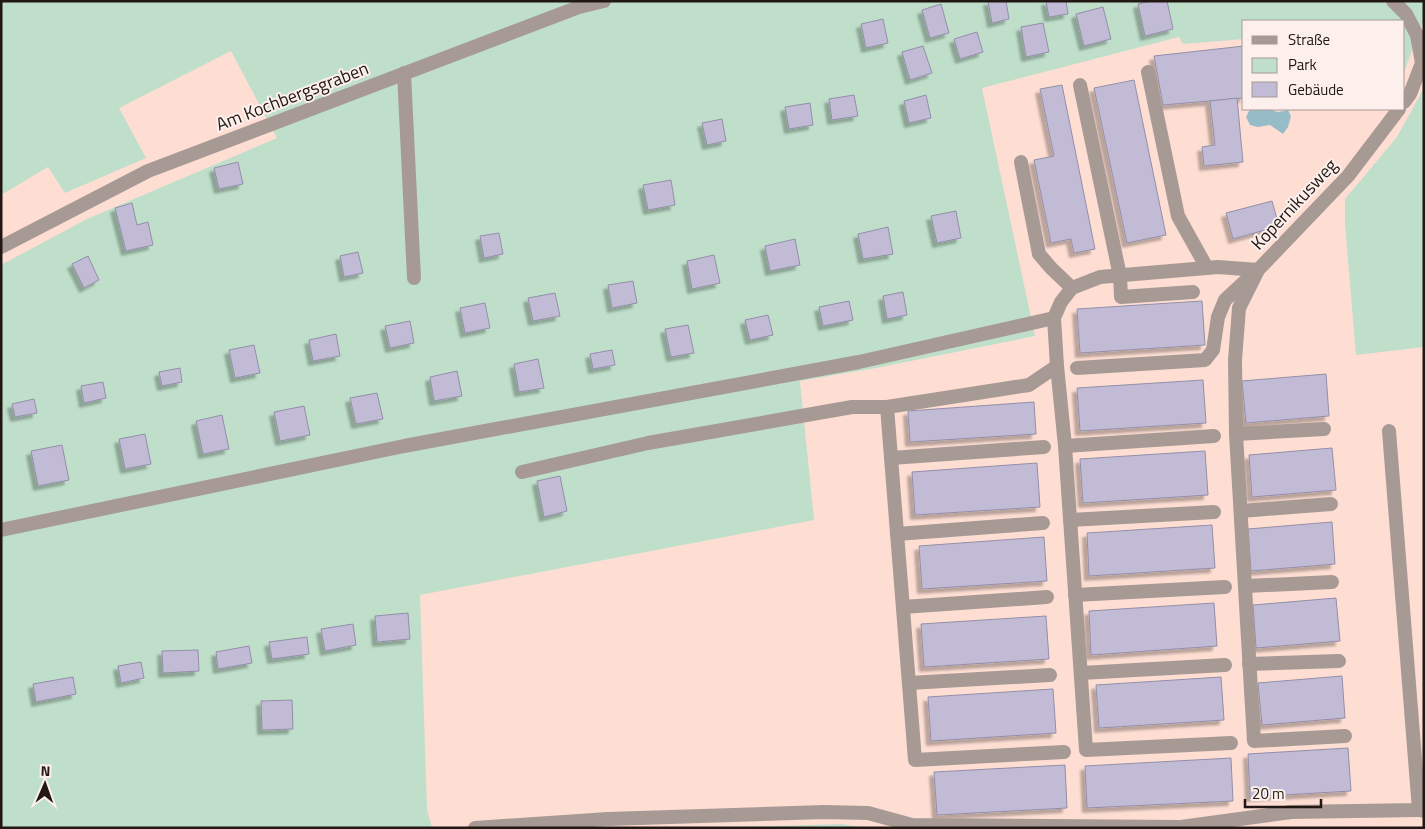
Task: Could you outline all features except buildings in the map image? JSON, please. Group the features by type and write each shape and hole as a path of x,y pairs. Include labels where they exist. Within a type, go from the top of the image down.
{"lane":[{"name":"Am Kochbergsgraben","path":"1,247 148,171 579,7 604,1"},
{"path":"1393,1 1406,14 1417,35 1422,63 1410,94 1405,101"},
{"path":"1148,72 1178,216 1207,268"},
{"path":"404,73 414,278"},
{"path":"1080,85 1120,276 1122,297 1194,292"},
{"name":"Kopernikusweg","path":"1072,288 1100,277 1218,267 1258,270 1348,176 1398,110"},
{"path":"1021,162 1040,254 1051,268 1072,288 1061,302 1054,318 1065,446 1086,750 1231,743"},
{"path":"1078,368 1205,360 1213,350 1218,317 1225,300 1258,270"},
{"path":"1258,270 1239,308 1235,360 1236,434 1254,741 1345,736"},
{"path":"1,530 404,446 859,362 1054,318"},
{"path":"522,472 648,444 852,407 887,406 1029,385 1057,366"},
{"path":"887,406 915,760 1064,752"},
{"path":"1236,434 1324,429"},
{"path":"475,828 608,819 824,812 868,813 912,825 1181,826 1291,812 1422,811 1389,431"},
{"path":"1065,446 1214,436"},
{"path":"891,458 1044,448"},
{"path":"1241,511 1331,504"},
{"path":"1070,520 1214,512"},
{"path":"897,534 1042,522"},
{"path":"1246,586 1332,582"},
{"path":"1075,595 1225,587"},
{"path":"903,607 1047,597"},
{"path":"1249,664 1340,661"},
{"path":"1081,673 1225,666"},
{"path":"909,683 1050,675"}],"green space":[{"path":"1,1 1424,1 1424,19 1405,69 1405,20 1242,20 1242,39 1183,44 1179,37 982,88 1035,336 876,368 800,381 814,520 420,595 427,810 432,828 1,828 1,265 87,219 277,138 231,51 119,108 146,158 65,193 48,167 1,195"},
{"path":"1424,88 1424,347 1356,355 1345,224 1345,199 1397,137"},
{"path":"841,824 867,828 711,828"}],"water":[{"path":"1250,110 1278,112 1288,110 1291,116 1288,127 1283,134 1270,125 1258,127 1250,125 1246,117"}]}
